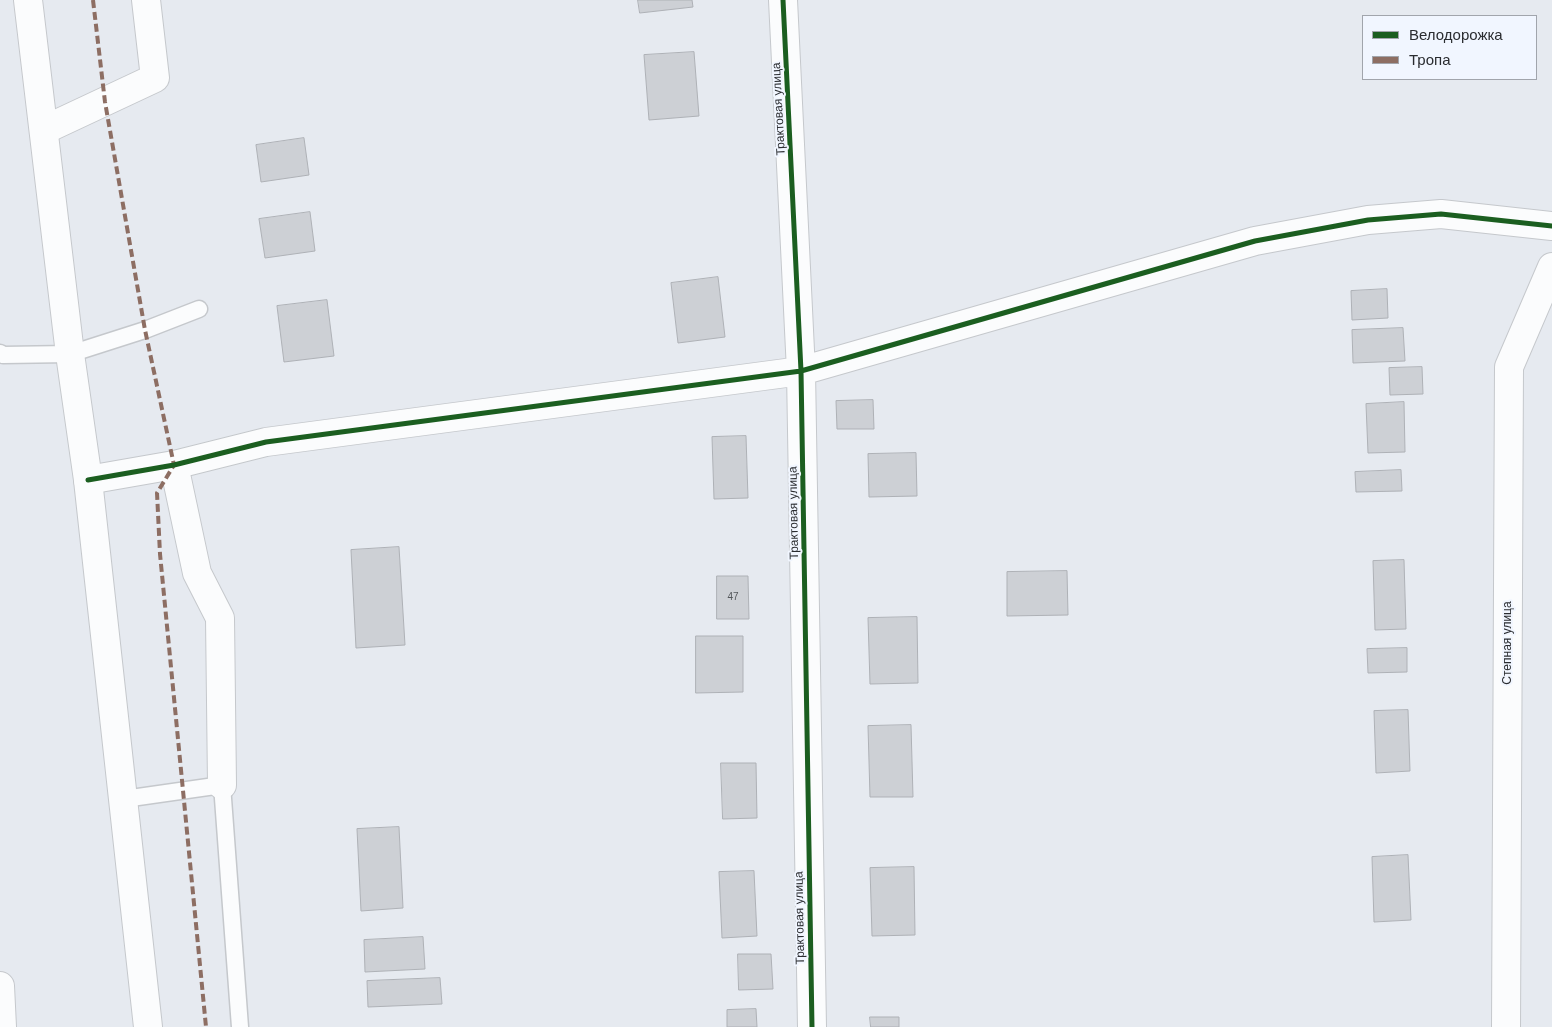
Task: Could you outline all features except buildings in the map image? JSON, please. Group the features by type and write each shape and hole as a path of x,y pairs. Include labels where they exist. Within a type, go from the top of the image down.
{"street":[{"path":"28,0 70,354 88,480 148,1027"},
{"path":"44,130 155,78 146,0"},
{"name":"Трактовая улица","path":"784,0 801,371 812,1027"},
{"path":"88,480 174,465 266,442 801,371 1255,241 1368,220 1441,214 1552,226"},
{"name":"Степная улица","path":"1506,1027 1509,367 1552,267"},
{"path":"174,465 197,573 220,618 222,785"},
{"path":"0,986 2,1027"}],"lane":[{"path":"0,353 70,354 145,330 199,309"},
{"path":"124,799 222,785 240,1027"}],"marked path":[{"path":"93,0 105,102 145,330 174,465 157,493 160,554 206,1027"}],"cycle path":[{"path":"783,0 801,371 812,1027"},
{"path":"88,480 174,465 266,442 801,371 1255,241 1368,220 1441,214 1552,226"}]}
